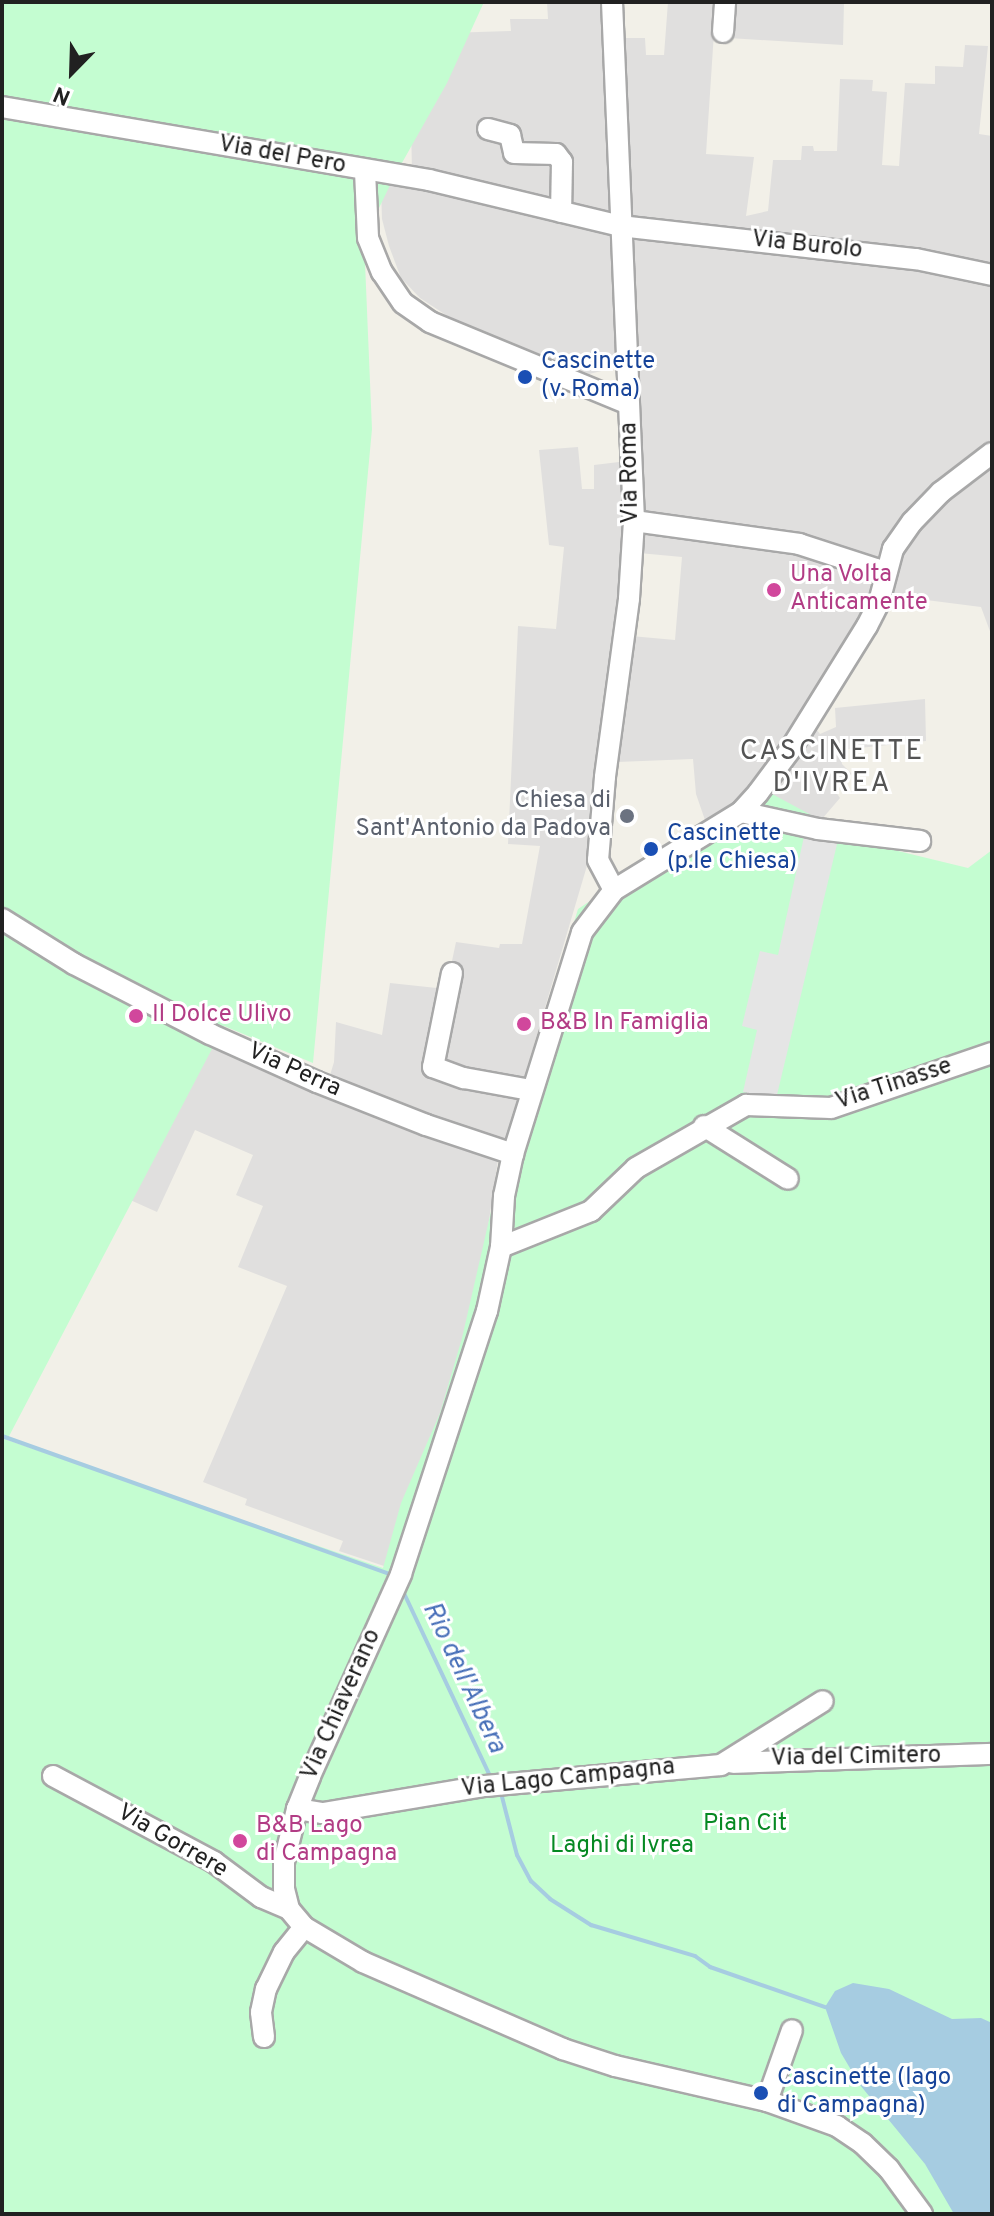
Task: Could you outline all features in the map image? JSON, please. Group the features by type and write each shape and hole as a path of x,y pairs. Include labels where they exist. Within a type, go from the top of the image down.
{"street":[{"name":"Via Roma","path":"612,2 634,521 629,599 605,777 598,860 614,890"},
{"path":"723,32 725,2"},
{"name":"Via del Pero","path":"2,107 470,188 620,226"},
{"path":"488,129 510,135 514,153 556,154 562,162 561,212"},
{"path":"365,171 368,238 382,272 403,303 430,322 629,404"},
{"name":"Via Burolo","path":"620,226 902,257 992,275"},
{"path":"614,890 741,812 771,778 844,666 879,602 893,549 912,522 941,492 992,453"},
{"path":"634,521 799,544 885,572"},
{"path":"741,812 818,829 920,841"},
{"name":"Via Chiaverano","path":"289,1909 284,1889 284,1862 297,1809 397,1581 487,1311 501,1247 504,1196 531,1090 582,932 614,890"},
{"name":"Via Perra","path":"2,919 74,964 210,1034 317,1082 426,1125 513,1154"},
{"path":"452,973 433,1067 464,1078 531,1090"},
{"name":"Via Tinasse","path":"501,1247 591,1211 636,1168 704,1126 756,1103 831,1108 992,1053"},
{"path":"704,1126 788,1179"},
{"name":"Via Lago Campagna","path":"297,1809 323,1813 494,1785 721,1765 823,1701"},
{"name":"Via del Cimitero","path":"721,1765 745,1760 992,1754"},
{"name":"Via Gorrere","path":"53,1776 214,1862 261,1897 289,1909"},
{"path":"289,1909 304,1927 363,1962 563,2049 615,2066 767,2101 837,2126 862,2143 889,2169 922,2214"},
{"path":"264,2037 261,2012 266,1989 284,1952 304,1927"},
{"path":"767,2101 792,2030"}],"shaded area":[{"path":"547,2 607,2 615,217 507,193 507,187 492,184 491,189 476,186 476,179 412,171 410,79 447,33 511,31 510,19 548,19"},
{"path":"668,2 716,2 706,154 754,157 746,216 768,211 773,160 801,160 802,146 813,146 814,151 837,151 840,79 873,80 872,91 887,92 882,165 899,166 905,83 935,84 935,66 963,67 965,45 988,46 979,134 992,136 992,270 879,244 623,222 621,38 645,38 646,55 664,55"},
{"path":"731,2 844,2 843,45 729,38"},
{"path":"387,182 433,186 615,230 618,367 589,374 452,319 420,298 401,278 389,246 382,219 381,189"},
{"path":"625,233 892,259 992,281 992,442 965,463 889,541 878,563 636,518"},
{"path":"578,447 582,489 594,489 594,465 619,462 624,477 627,552 589,859 504,1146 328,1082 334,1062 336,1022 382,1035 390,983 446,989 456,942 499,948 500,944 522,944 540,846 508,844 518,626 556,629 564,547 549,545 539,450"},
{"path":"986,461 992,466 991,634 981,607 887,595 907,535"},
{"path":"637,526 789,547 875,576 868,599 809,708 737,806 705,820 696,794 693,759 617,762 631,636 675,640 682,557 639,553"},
{"path":"925,699 926,741 840,750 842,764 852,774 831,785 840,798 822,819 753,812 811,722 820,734 836,727 835,708"},
{"path":"805,832 838,840 776,1099 743,1092 757,1030 742,1026 760,951 778,955"},
{"path":"176,1025 499,1153 477,1301 390,1568 339,1551 343,1541 245,1505 247,1499 203,1482 287,1286 238,1267 263,1206 236,1195 253,1155 195,1130 157,1212 128,1199"}],"green space":[{"name":"Laghi di Ivrea","path":"2,2 484,2 447,83 394,177 364,239 372,429 313,1063 224,1026 7,1440 383,1568 401,1503 440,1413 462,1338 505,1150 578,909 761,788 861,842 968,868 992,850 992,2214 2,2214"}],"water":[{"path":"853,1983 889,1989 952,2019 981,2018 992,2023 992,2214 954,2214 925,2164 860,2085 841,2053 825,2007 835,1991"}],"waterway":[{"name":"Rio dell'Albera","path":"2,1436 392,1575"},
{"name":"Rio dell'Albera","path":"402,1589 492,1780"},
{"name":"Rio dell'Albera","path":"500,1789 517,1855 531,1881 550,1899 591,1925 695,1956 710,1967 825,2007"}],"place":[{"name":"Cascinette (v. Roma)","path":"525,377"},
{"name":"Una Volta Anticamente","path":"774,590"},
{"name":"Chiesa di Sant'Antonio da Padova","path":"627,816"},
{"name":"Cascinette (p.le Chiesa)","path":"651,849"},
{"name":"Il Dolce Ulivo","path":"136,1016"},
{"name":"B&B In Famiglia","path":"524,1024"},
{"name":"B&B Lago di Campagna","path":"240,1841"},
{"name":"Cascinette (lago di Campagna)","path":"761,2093"}],"district":[{"name":"CASCINETTE D'IVREA","path":"832,768"}],"park label":[{"name":"Pian Cit","path":"745,1825"}]}
